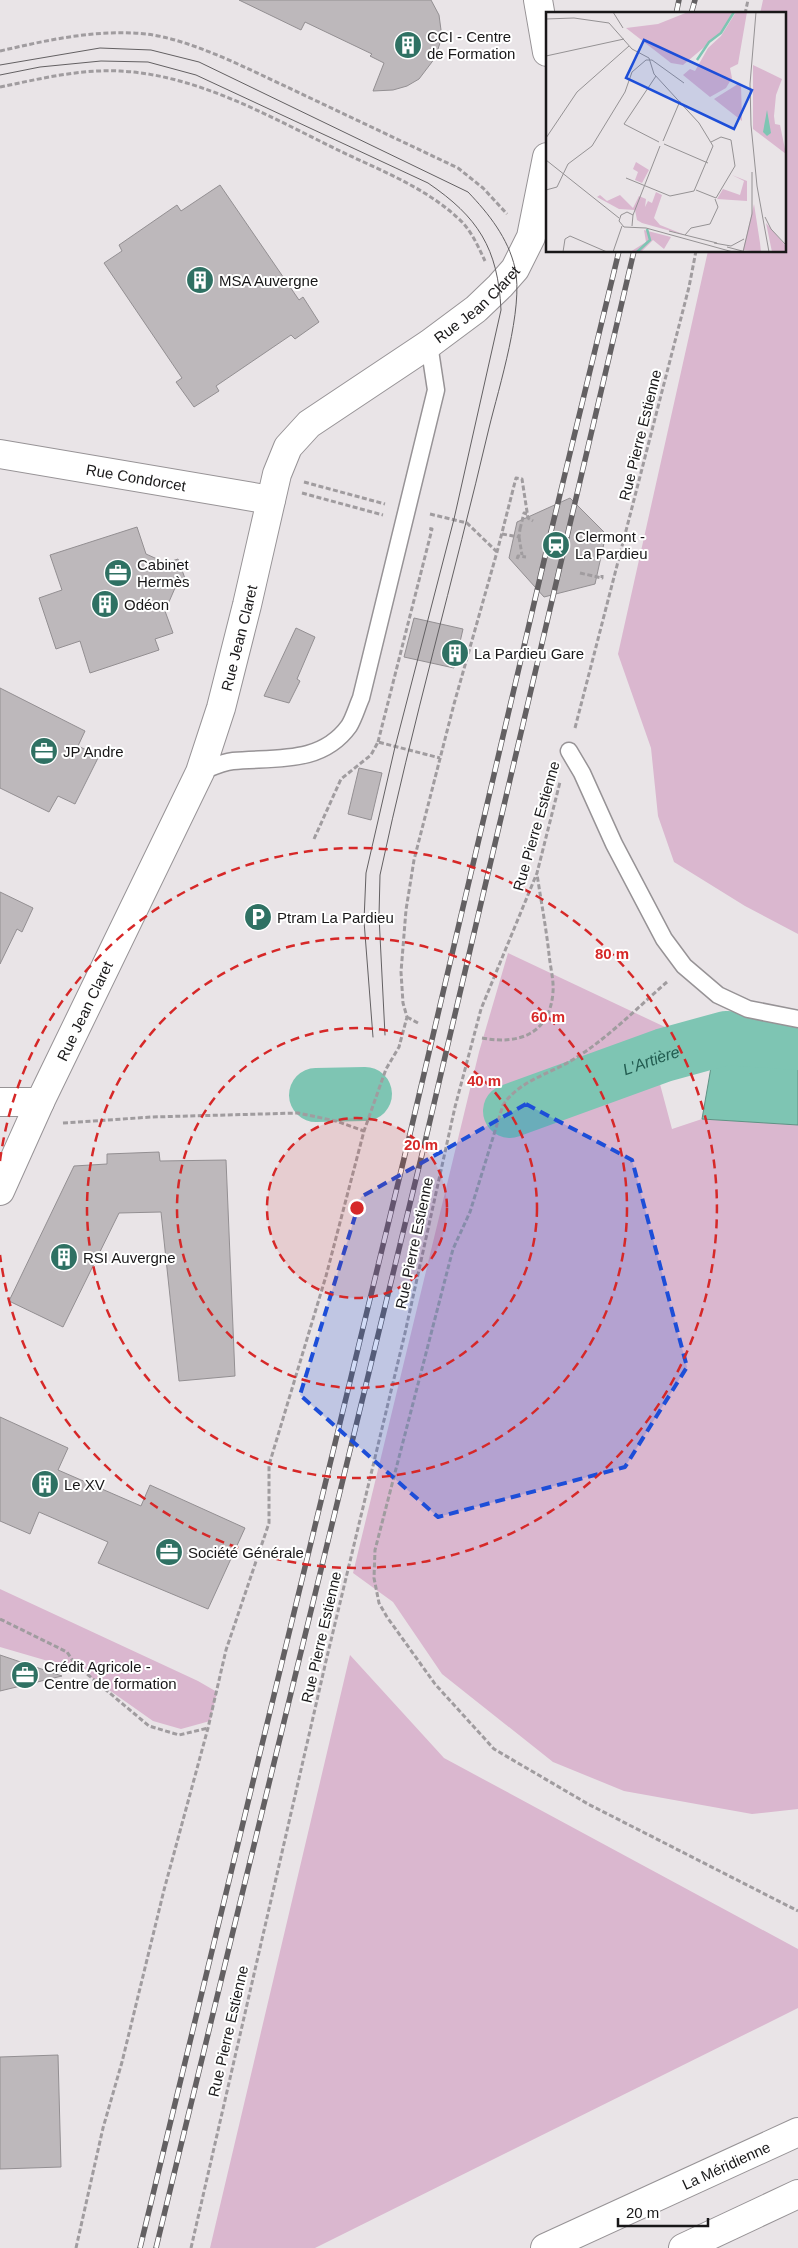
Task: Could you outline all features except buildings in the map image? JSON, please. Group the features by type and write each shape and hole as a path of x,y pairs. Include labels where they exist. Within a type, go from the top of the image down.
{"main road":[{"path":"538,0 546,46"},
{"name":"Rue Jean Claret","path":"0,1191 35,1114 200,772 216,726 226,689 277,474 288,447 309,424 429,344 476,309 515,269 531,237 546,162"},
{"name":"Rue Condorcet","path":"0,454 271,500"},
{"path":"0,1102 35,1114"},
{"name":"La Méridienne","path":"545,2248 798,2132"},
{"path":"683,2248 798,2194"}],"lane":[{"path":"200,772 231,761 296,758 324,748 337,740 350,724 363,689 436,390 429,344"},
{"path":"569,751 582,773 614,844 664,939 684,966 718,995 748,1009 798,1019"}],"path":[{"path":"0,50 61,38 110,32 148,35 185,44 236,64 458,168 483,188 531,237"},
{"path":"0,87 59,74 120,71 156,76 190,84 262,113 419,189 441,204 461,220 474,238 486,264 490,295"},
{"name":"Rue Pierre Estienne","path":"190,2248 405,1333 455,1107 481,1010 537,873 655,420 696,252"},
{"path":"76,2248 102,2128 122,2062 164,1890 208,1728 226,1650 269,1522 269,1465 326,1276 364,1131 386,1068 399,1046 407,1017 403,1003 401,972 406,910 414,860 516,478 522,479 528,518 533,521"},
{"path":"517,559 518,556 524,556 519,529 524,513 527,514"},
{"path":"502,534 519,537"},
{"path":"580,573 602,578 602,575"},
{"path":"314,839 341,780 371,755 378,742 440,758"},
{"path":"482,1038 500,1041 518,1039 531,1034 541,1025 549,1011 553,991 537,873"},
{"path":"684,966 600,1041 573,1060 529,1082 510,1095 503,1105 470,1212 453,1249 375,1550 374,1578 379,1603 386,1617 435,1684 494,1749 588,1804 798,1911"},
{"path":"407,1017 418,1023"},
{"path":"35,1114 152,1117 298,1113 336,1120 364,1131"},
{"path":"0,1619 67,1652 75,1664 149,1726 179,1736 208,1728"}],"highlighted area":[{"path":"526,1104 632,1160 687,1367 625,1467 438,1517 300,1395 361,1197"}],"shaded area":[{"path":"763,0 798,0 798,934 745,906 674,862 658,816 651,748 618,654 708,252 786,252 786,12 760,12"},
{"path":"508,953 665,1027 657,1073 672,1129 702,1119 798,1125 798,1809 752,1814 624,1791 553,1762 442,1674 393,1602 353,1573 479,1052"},
{"path":"718,1027 798,1033 798,1125 702,1119"},
{"path":"0,1589 198,1681 217,1692 210,1721 181,1729 153,1721 85,1673 66,1665 0,1647"},
{"path":"350,1655 444,1758 798,1949 798,2008 315,2248 210,2248"}],"waterway":[{"name":"L'Artière","path":"510,1111 664,1055 726,1038 798,1043"},
{"name":"L'Artière","path":"316,1095 365,1094"}],"tram line":[{"path":"0,65 100,48 151,50 199,62 468,192 497,227 512,257 517,285 509,348 392,819 380,875 379,916 385,1035"},
{"path":"0,75 40,67 101,61 148,62 196,75 428,183 460,208 482,236 490,252 499,288 501,310 454,519 395,747 366,873 364,921 373,1037"}],"railway":[{"path":"676,12 679,0"},
{"path":"692,12 695,0"},
{"path":"140,2248 409,1138 547,548 619,252"},
{"path":"156,2248 425,1142 634,252"}],"place":[{"name":"CCI - Centre de Formation","path":"408,45"},
{"name":"MSA Auvergne","path":"200,280"},
{"name":"Clermont - La Pardieu","path":"556,545"},
{"name":"Cabinet Hermès","path":"118,573"},
{"name":"Odéon","path":"105,604"},
{"name":"La Pardieu Gare","path":"455,653"},
{"name":"JP Andre","path":"44,751"},
{"name":"Ptram La Pardieu","path":"258,917"},
{"name":"RSI Auvergne","path":"64,1257"},
{"name":"Le XV","path":"45,1484"},
{"name":"Société Générale","path":"169,1552"},
{"name":"Crédit Agricole - Centre de formation","path":"25,1675"}]}
